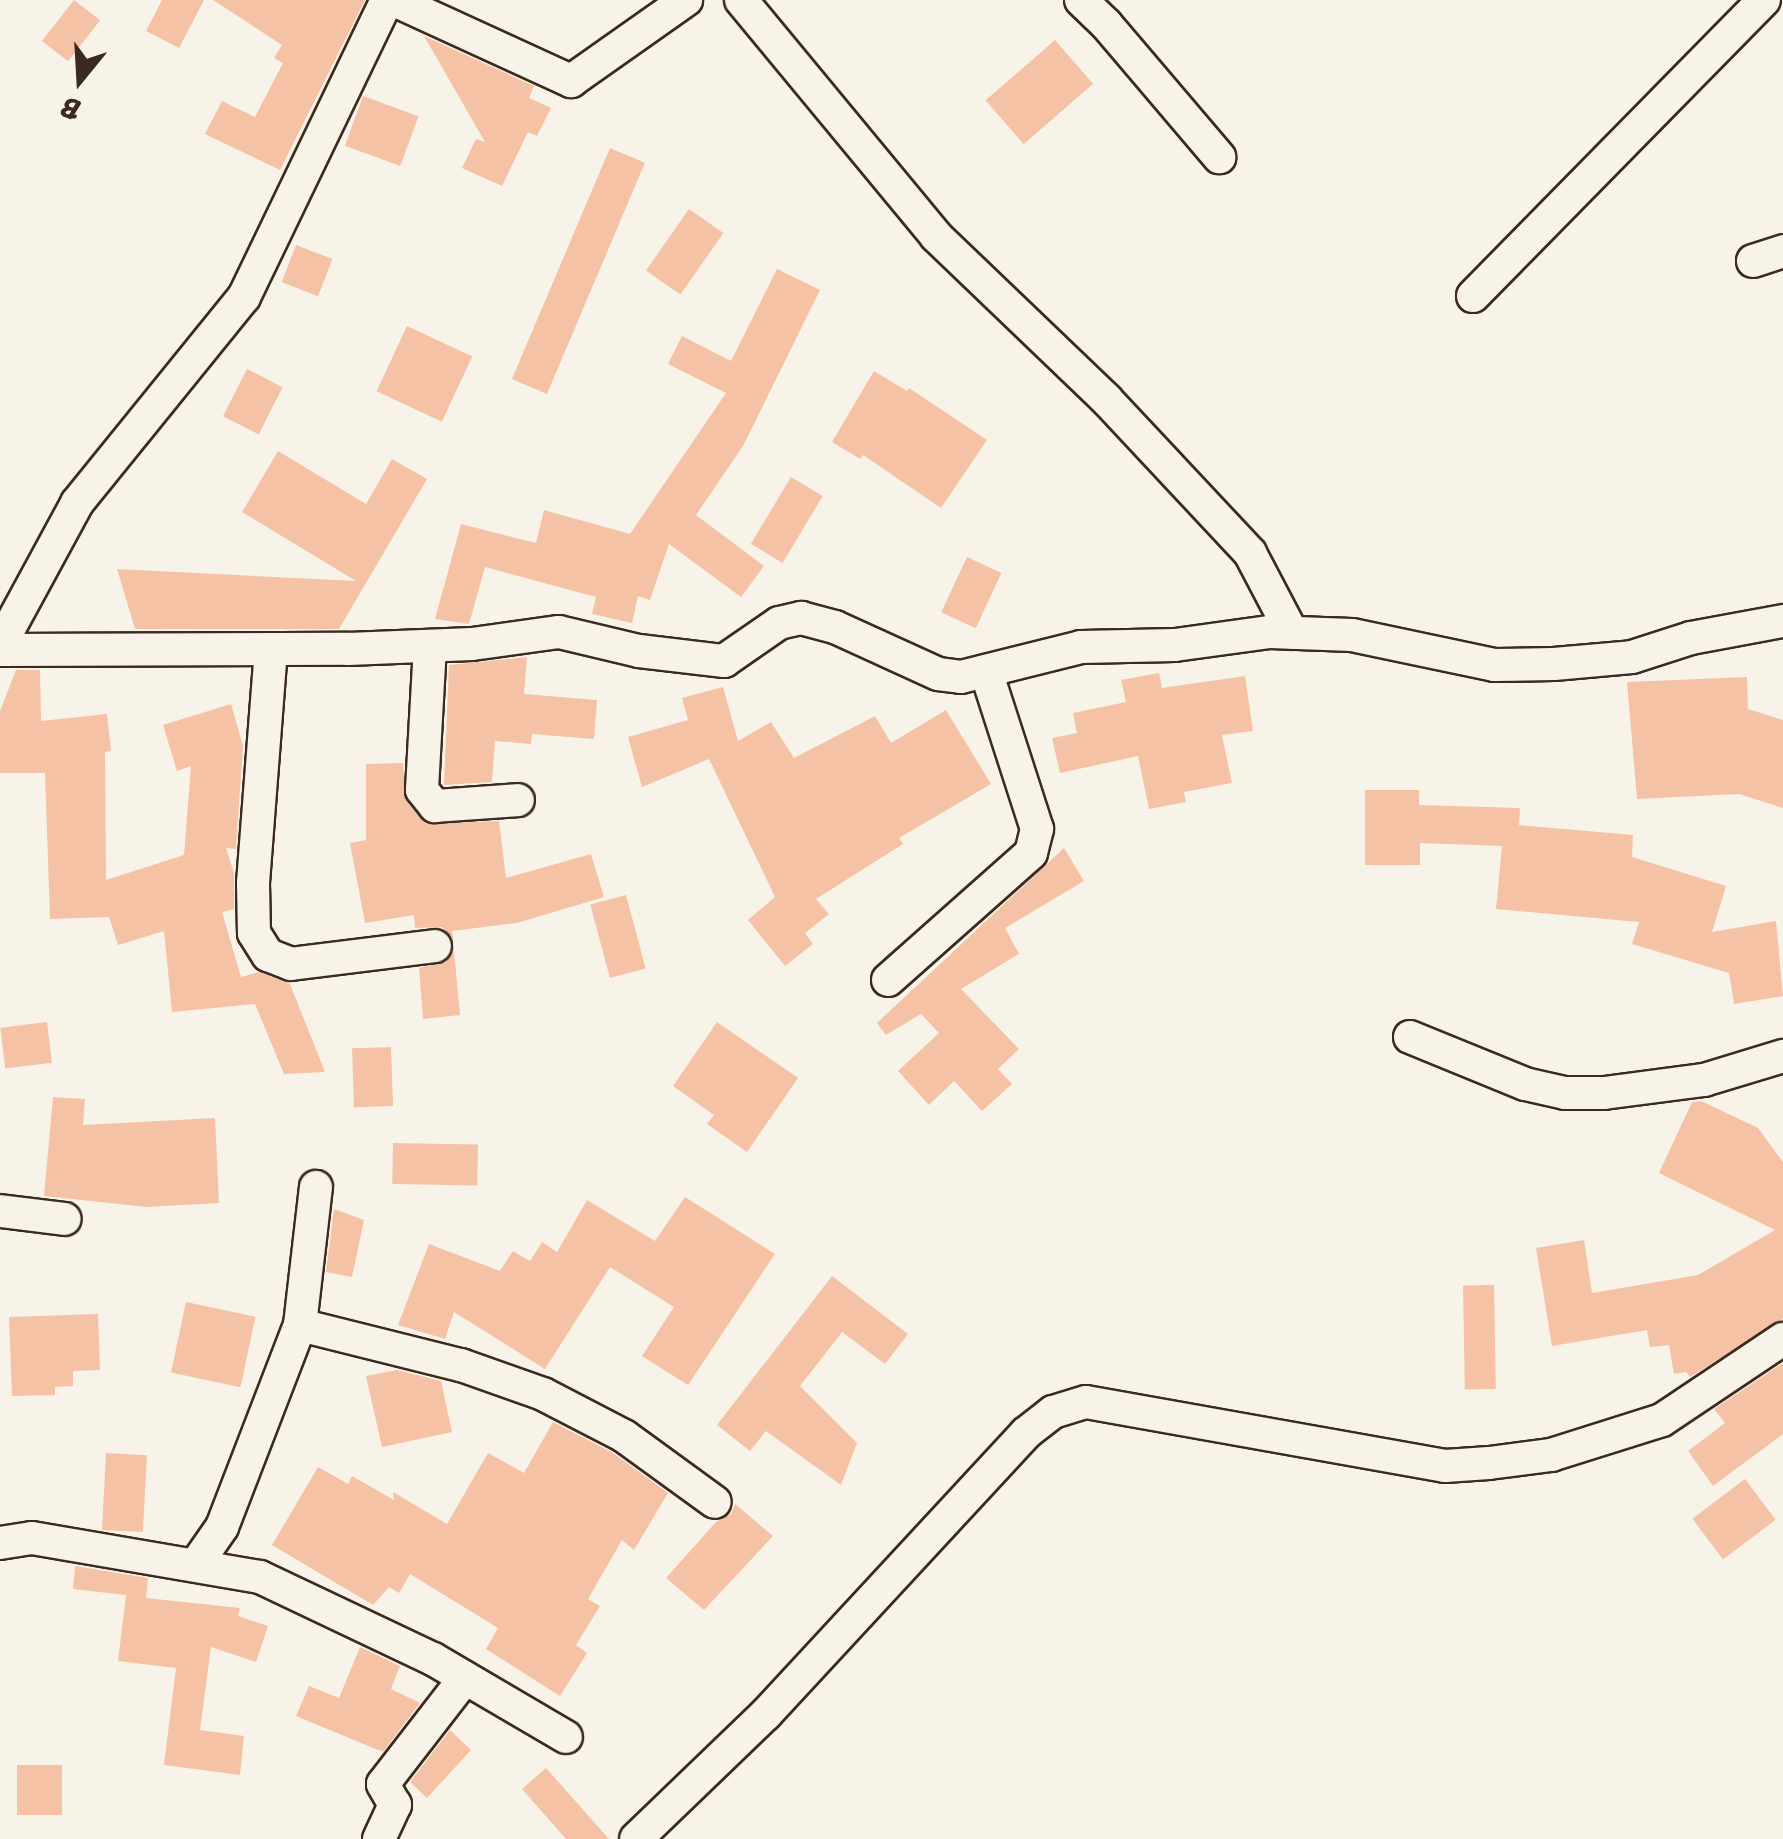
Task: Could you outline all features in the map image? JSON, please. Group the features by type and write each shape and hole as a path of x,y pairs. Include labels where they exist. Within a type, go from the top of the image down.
{"street":[{"path":"686,0 572,81 391,0 244,297 77,503 0,647 430,646 558,632 639,651 724,661 780,623 801,618 834,626 938,674 961,677 1081,648 1175,646 1292,633 1352,635 1494,665 1554,664 1632,657 1691,638 1783,621"},
{"path":"741,0 936,236 1200,495 1250,553 1292,633"},
{"path":"1081,0 1219,157"},
{"path":"1474,296 1764,0"},
{"path":"430,646 422,790 435,806 518,800"},
{"path":"271,649 253,883 254,933 268,955 290,964 435,946"},
{"path":"888,980 1031,854 1038,830 986,671"},
{"path":"1410,1037 1526,1084 1565,1093 1604,1093 1704,1080 1783,1056"},
{"path":"196,1563 222,1526 300,1325 316,1186"},
{"path":"0,1211 64,1219"},
{"path":"300,1325 462,1365 543,1394 624,1436 715,1502"},
{"path":"636,1839 766,1714 1026,1433 1054,1412 1086,1402 1444,1466 1489,1462 1552,1454 1616,1438 1662,1420 1783,1339"},
{"path":"0,1543 32,1538 196,1563 260,1577 465,1678 566,1737"},
{"path":"378,1839 395,1805 383,1784 465,1678"}],"building":[{"path":"74,0 100,20 68,61 42,41"},
{"path":"162,0 204,0 179,48 146,31"},
{"path":"213,0 365,0 280,170 205,134 222,101 255,117 283,63 274,58 282,45"},
{"path":"424,36 534,86 529,98 551,108 537,136 528,132 502,186 462,168 476,139 485,142"},
{"path":"1055,40 1093,84 1024,144 986,100"},
{"path":"363,96 418,116 400,166 345,146"},
{"path":"610,148 645,163 547,394 512,379"},
{"path":"689,209 723,233 680,295 646,270"},
{"path":"296,245 332,259 318,296 282,282"},
{"path":"777,269 820,290 743,446 696,515 764,566 741,597 669,544 650,600 638,596 632,623 592,614 596,597 485,567 469,624 435,619 461,524 536,543 544,510 630,534 726,393 668,364 682,336 731,361"},
{"path":"407,326 472,356 442,422 377,391"},
{"path":"247,369 283,387 259,434 223,416"},
{"path":"874,371 907,391 909,388 987,440 941,508 863,455 860,459 832,442"},
{"path":"278,451 366,504 392,459 427,479 339,629 135,629 117,569 356,581 242,512"},
{"path":"791,477 823,496 783,563 751,544"},
{"path":"967,557 1001,573 976,628 941,612"},
{"path":"527,657 524,694 597,700 594,739 532,734 531,744 495,741 492,782 444,785 449,665"},
{"path":"16,670 40,670 41,721 107,714 111,751 105,752 106,880 184,855 191,766 177,771 163,725 231,704 243,746 236,849 226,848 234,873 234,909 222,912 241,977 259,972 290,984 325,1072 284,1074 255,1004 172,1012 164,931 118,945 109,917 50,919 45,773 0,773 0,711"},
{"path":"1159,673 1162,688 1245,676 1253,731 1222,735 1232,783 1184,792 1186,802 1149,809 1138,756 1060,773 1052,738 1077,733 1073,713 1126,702 1121,680"},
{"path":"1747,677 1748,709 1783,720 1783,808 1739,794 1637,799 1627,682"},
{"path":"723,687 738,741 771,722 794,758 875,716 891,743 946,710 991,784 899,838 903,844 816,899 829,914 805,933 813,944 785,966 748,920 775,897 709,759 642,787 628,737 688,720 682,698"},
{"path":"403,763 406,801 426,824 499,821 506,878 591,854 604,897 517,923 452,931 453,938 442,927 415,928 414,915 365,923 350,843 366,840 366,764"},
{"path":"1365,790 1419,790 1419,805 1520,808 1519,825 1633,835 1632,857 1726,886 1712,932 1776,921 1783,996 1734,1004 1729,973 1632,944 1639,922 1496,909 1502,846 1420,843 1420,865 1365,865"},
{"path":"1064,848 1084,881 1005,928 1019,954 961,989 1019,1049 998,1069 1012,1084 982,1111 954,1081 929,1105 898,1071 939,1033 921,1014 886,1035 877,1023"},
{"path":"626,895 646,968 610,978 590,905"},
{"path":"454,951 460,1015 423,1019 419,968 446,962"},
{"path":"47,1022 52,1063 5,1068 0,1028"},
{"path":"717,1022 798,1078 747,1152 707,1124 714,1115 673,1086"},
{"path":"391,1047 393,1106 354,1107 352,1048"},
{"path":"53,1097 85,1099 83,1125 215,1118 219,1203 147,1207 44,1196"},
{"path":"1701,1101 1758,1128 1783,1162 1783,1319 1690,1377 1686,1372 1674,1374 1669,1345 1650,1347 1647,1330 1552,1346 1536,1248 1584,1240 1592,1293 1698,1275 1775,1230 1659,1173 1692,1102"},
{"path":"393,1143 478,1144 477,1185 392,1184"},
{"path":"685,1197 775,1254 688,1385 642,1356 674,1307 610,1267 545,1369 454,1312 445,1339 398,1325 429,1244 500,1271 513,1251 530,1261 542,1242 557,1252 587,1200 655,1241"},
{"path":"334,1209 364,1220 352,1277 326,1272"},
{"path":"832,1276 908,1334 885,1364 842,1332 800,1386 857,1443 841,1485 766,1431 750,1451 717,1425"},
{"path":"1494,1285 1496,1389 1465,1390 1463,1286"},
{"path":"186,1302 255,1317 240,1387 171,1372"},
{"path":"98,1314 100,1370 73,1371 73,1386 55,1387 55,1395 12,1396 9,1317"},
{"path":"1783,1363 1783,1434 1713,1486 1688,1451 1725,1423 1714,1409"},
{"path":"397,1370 441,1381 452,1432 382,1447 366,1376"},
{"path":"553,1422 613,1453 668,1493 634,1550 622,1540 588,1599 600,1606 576,1645 587,1653 560,1696 486,1649 498,1628 410,1574 399,1593 389,1587 373,1605 272,1545 318,1467 348,1484 352,1476 394,1500 393,1492 447,1524 488,1453 524,1473"},
{"path":"106,1453 147,1455 143,1532 102,1530"},
{"path":"1745,1479 1776,1520 1723,1559 1692,1519"},
{"path":"735,1504 773,1536 704,1610 666,1578 716,1522 731,1514"},
{"path":"75,1566 148,1578 146,1598 240,1608 238,1616 268,1626 256,1662 211,1647 200,1730 244,1736 240,1775 164,1765 176,1668 118,1661 126,1595 73,1589"},
{"path":"360,1647 400,1666 391,1689 420,1703 383,1752 296,1716 309,1686 339,1698"},
{"path":"450,1730 471,1750 427,1798 410,1782"},
{"path":"17,1765 62,1765 62,1815 17,1815"},
{"path":"546,1768 609,1839 566,1839 522,1789"}]}
